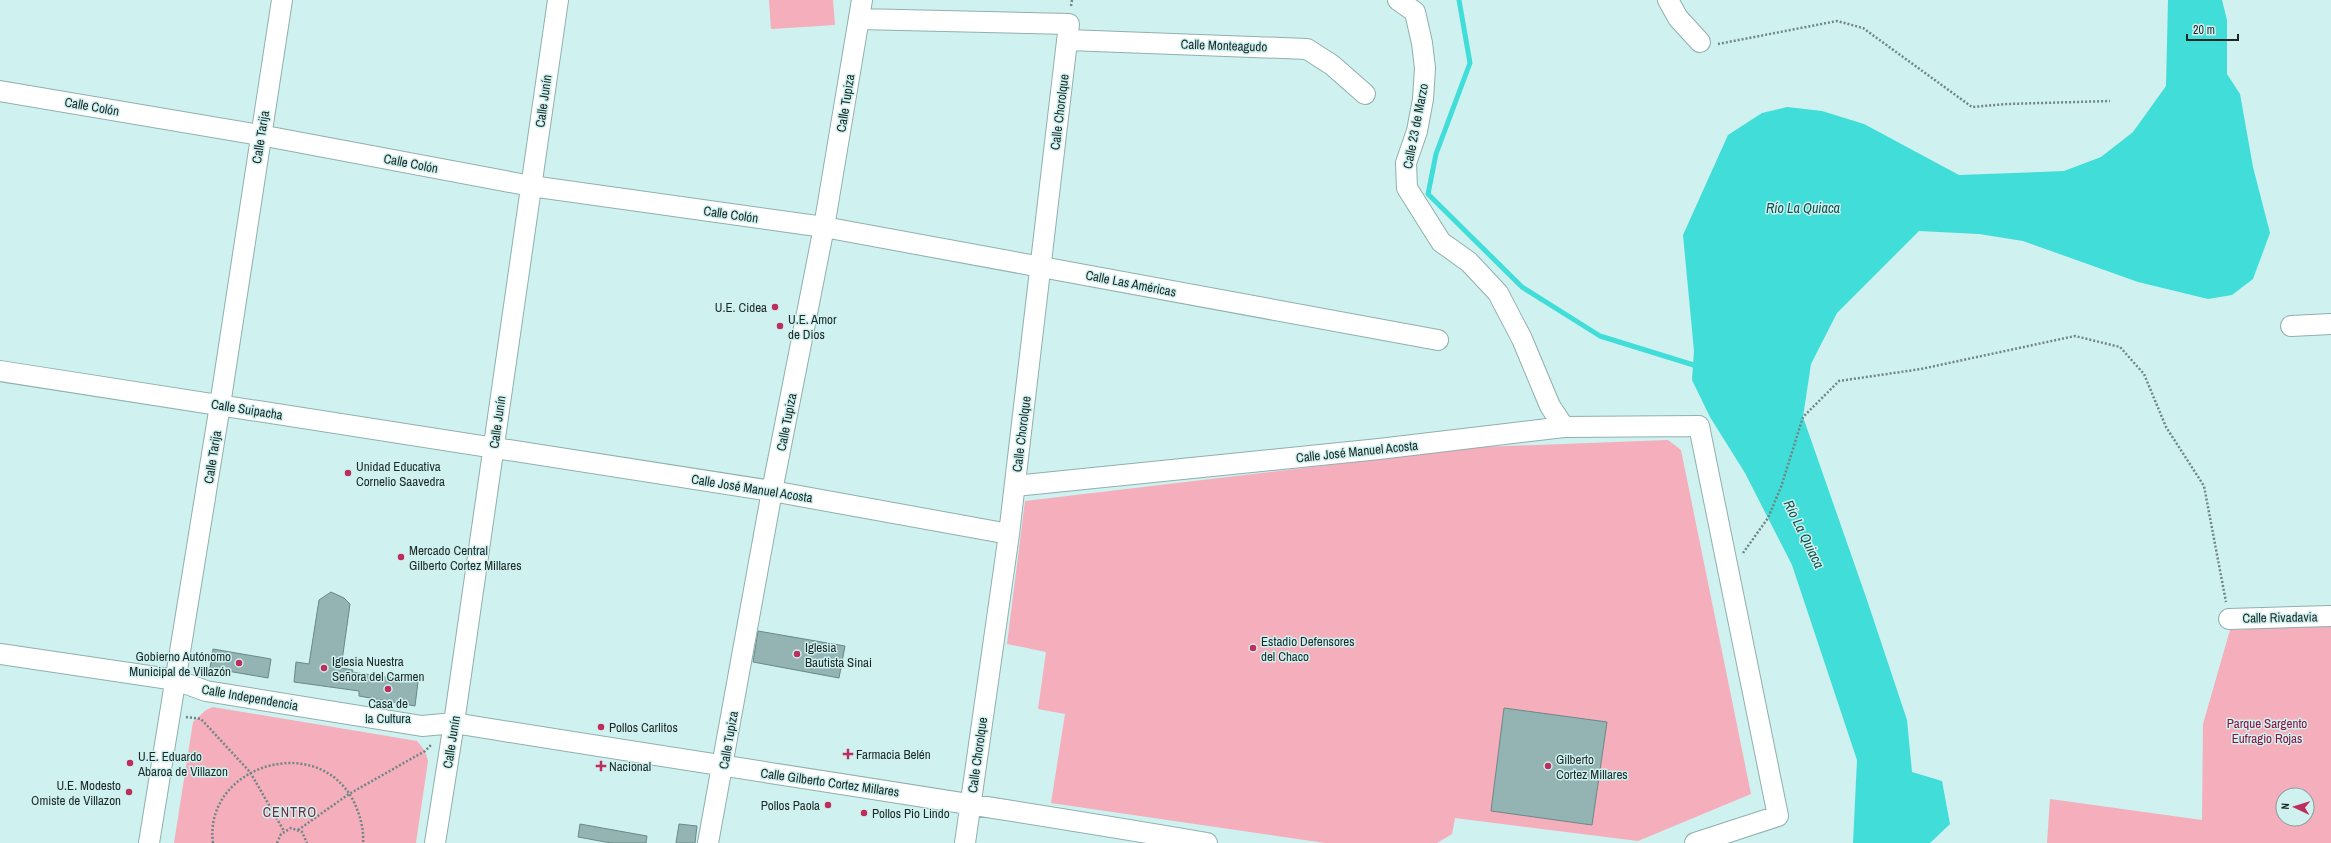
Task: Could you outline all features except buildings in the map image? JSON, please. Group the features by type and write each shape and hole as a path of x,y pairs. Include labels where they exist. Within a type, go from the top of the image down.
{"street":[{"name":"Calle Tarija","path":"150,843 220,405 260,135 282,0"},
{"name":"Calle Junín","path":"435,843 454,723 558,0"},
{"name":"Calle 23 de Marzo","path":"1398,0 1415,12 1422,43 1425,68 1423,99 1417,131 1406,163 1407,188 1441,242 1469,262 1498,292 1522,339 1550,406 1564,427"},
{"path":"1668,0 1678,18 1700,42"},
{"name":"Calle Monteagudo","path":"861,9 1069,32 1307,49 1332,65 1366,94"},
{"name":"Calle Tupiza","path":"708,843 724,767 772,491 824,227 861,9"},
{"name":"Calle Chorolque","path":"965,843 1009,534 1069,32"},
{"name":"Calle Colón","path":"0,90 260,135 531,186 824,227"},
{"name":"Calle Las Américas","path":"824,227 1438,340"},
{"path":"2291,326 2331,324"},
{"name":"Calle Suipacha","path":"0,371 494,447"},
{"name":"Calle José Manuel Acosta","path":"1015,486 1379,449 1564,427 1699,426 1729,573"},
{"name":"Calle José Manuel Acosta","path":"494,447 772,491 1009,534"},
{"path":"1695,843 1778,816 1729,573"},
{"name":"Calle Rivadavia","path":"2229,619 2331,616"},
{"name":"Calle Independencia","path":"0,654 176,680 206,691 422,726 454,723"},
{"name":"Calle Gilberto Cortez Millares","path":"454,723 724,767 970,803 1207,843"}],"path":[{"path":"1700,42 1710,45 1723,44 1837,21 1863,28 1972,107 2007,104 2110,101"},
{"path":"1729,573 1768,518 1781,487 1803,417 1839,381 1921,369 2075,336 2120,347 2144,374 2166,427 2204,486 2229,619"},
{"path":"170,714 201,719 250,772 284,831"},
{"path":"298,830 349,794 425,751 454,723"},
{"path":"214,843 212,835 218,810 230,789 250,772 267,765 279,763 304,763 321,770 337,780 349,794 359,814 364,836 363,843"},
{"path":"277,843 278,837 284,831 291,828 298,830 305,836 307,843"}],"green space":[{"path":"769,0 833,0 835,25 771,29"},
{"name":"Estadio Defensores del Chaco","path":"1668,440 1681,450 1751,794 1638,841 1455,818 1452,834 1437,843 1325,843 1051,803 1065,714 1038,709 1046,652 1007,644 1025,501 1482,447"},
{"name":"Parque Sargento Eufragio Rojas","path":"2331,625 2331,843 2047,843 2050,799 2202,820 2203,724 2230,630"},
{"path":"213,707 417,741 425,751 428,761 416,843 174,843 193,722 206,710"}],"water":[{"name":"Río La Quiaca","path":"2168,0 2222,0 2227,20 2227,74 2240,94 2253,167 2270,233 2253,279 2232,295 2208,299 2138,282 2023,241 1979,234 1919,231 1837,313 1811,364 1803,417 1907,720 1912,772 1942,781 1950,824 1930,843 1853,843 1857,760 1792,565 1745,473 1710,417 1692,380 1694,351 1683,235 1728,135 1762,113 1787,107 1822,111 1864,124 1959,175 2064,171 2101,157 2133,132 2166,86"}],"waterway":[{"path":"1459,0 1470,63 1436,154 1428,194 1522,287 1600,336 1700,367"}],"place":[{"name":"U.E. Cidea","path":"775,307"},
{"name":"U.E. Amor de Dios","path":"780,326"},
{"name":"Unidad Educativa Cornelio Saavedra","path":"348,473"},
{"name":"Mercado Central Gilberto Cortez Millares","path":"401,557"},
{"name":"Estadio Defensores del Chaco","path":"1253,648"},
{"name":"Iglesia Bautista Sinai","path":"797,654"},
{"name":"Gobierno Autónomo Municipal de Villazón","path":"239,663"},
{"name":"Iglesia Nuestra Señora del Carmen","path":"324,668"},
{"name":"Casa de la Cultura","path":"388,689"},
{"name":"Pollos Carlitos","path":"601,727"},
{"name":"Farmacia Belén","path":"848,754"},
{"name":"U.E. Eduardo Abaroa de Villazon","path":"130,763"},
{"name":"Nacional","path":"601,766"},
{"name":"Gilberto Cortez Millares","path":"1548,766"},
{"name":"U.E. Modesto Omiste de Villazon","path":"129,792"},
{"name":"Pollos Paola","path":"828,805"},
{"name":"Pollos Pio Lindo","path":"864,813"}],"district":[{"name":"CENTRO","path":"290,812"}]}
